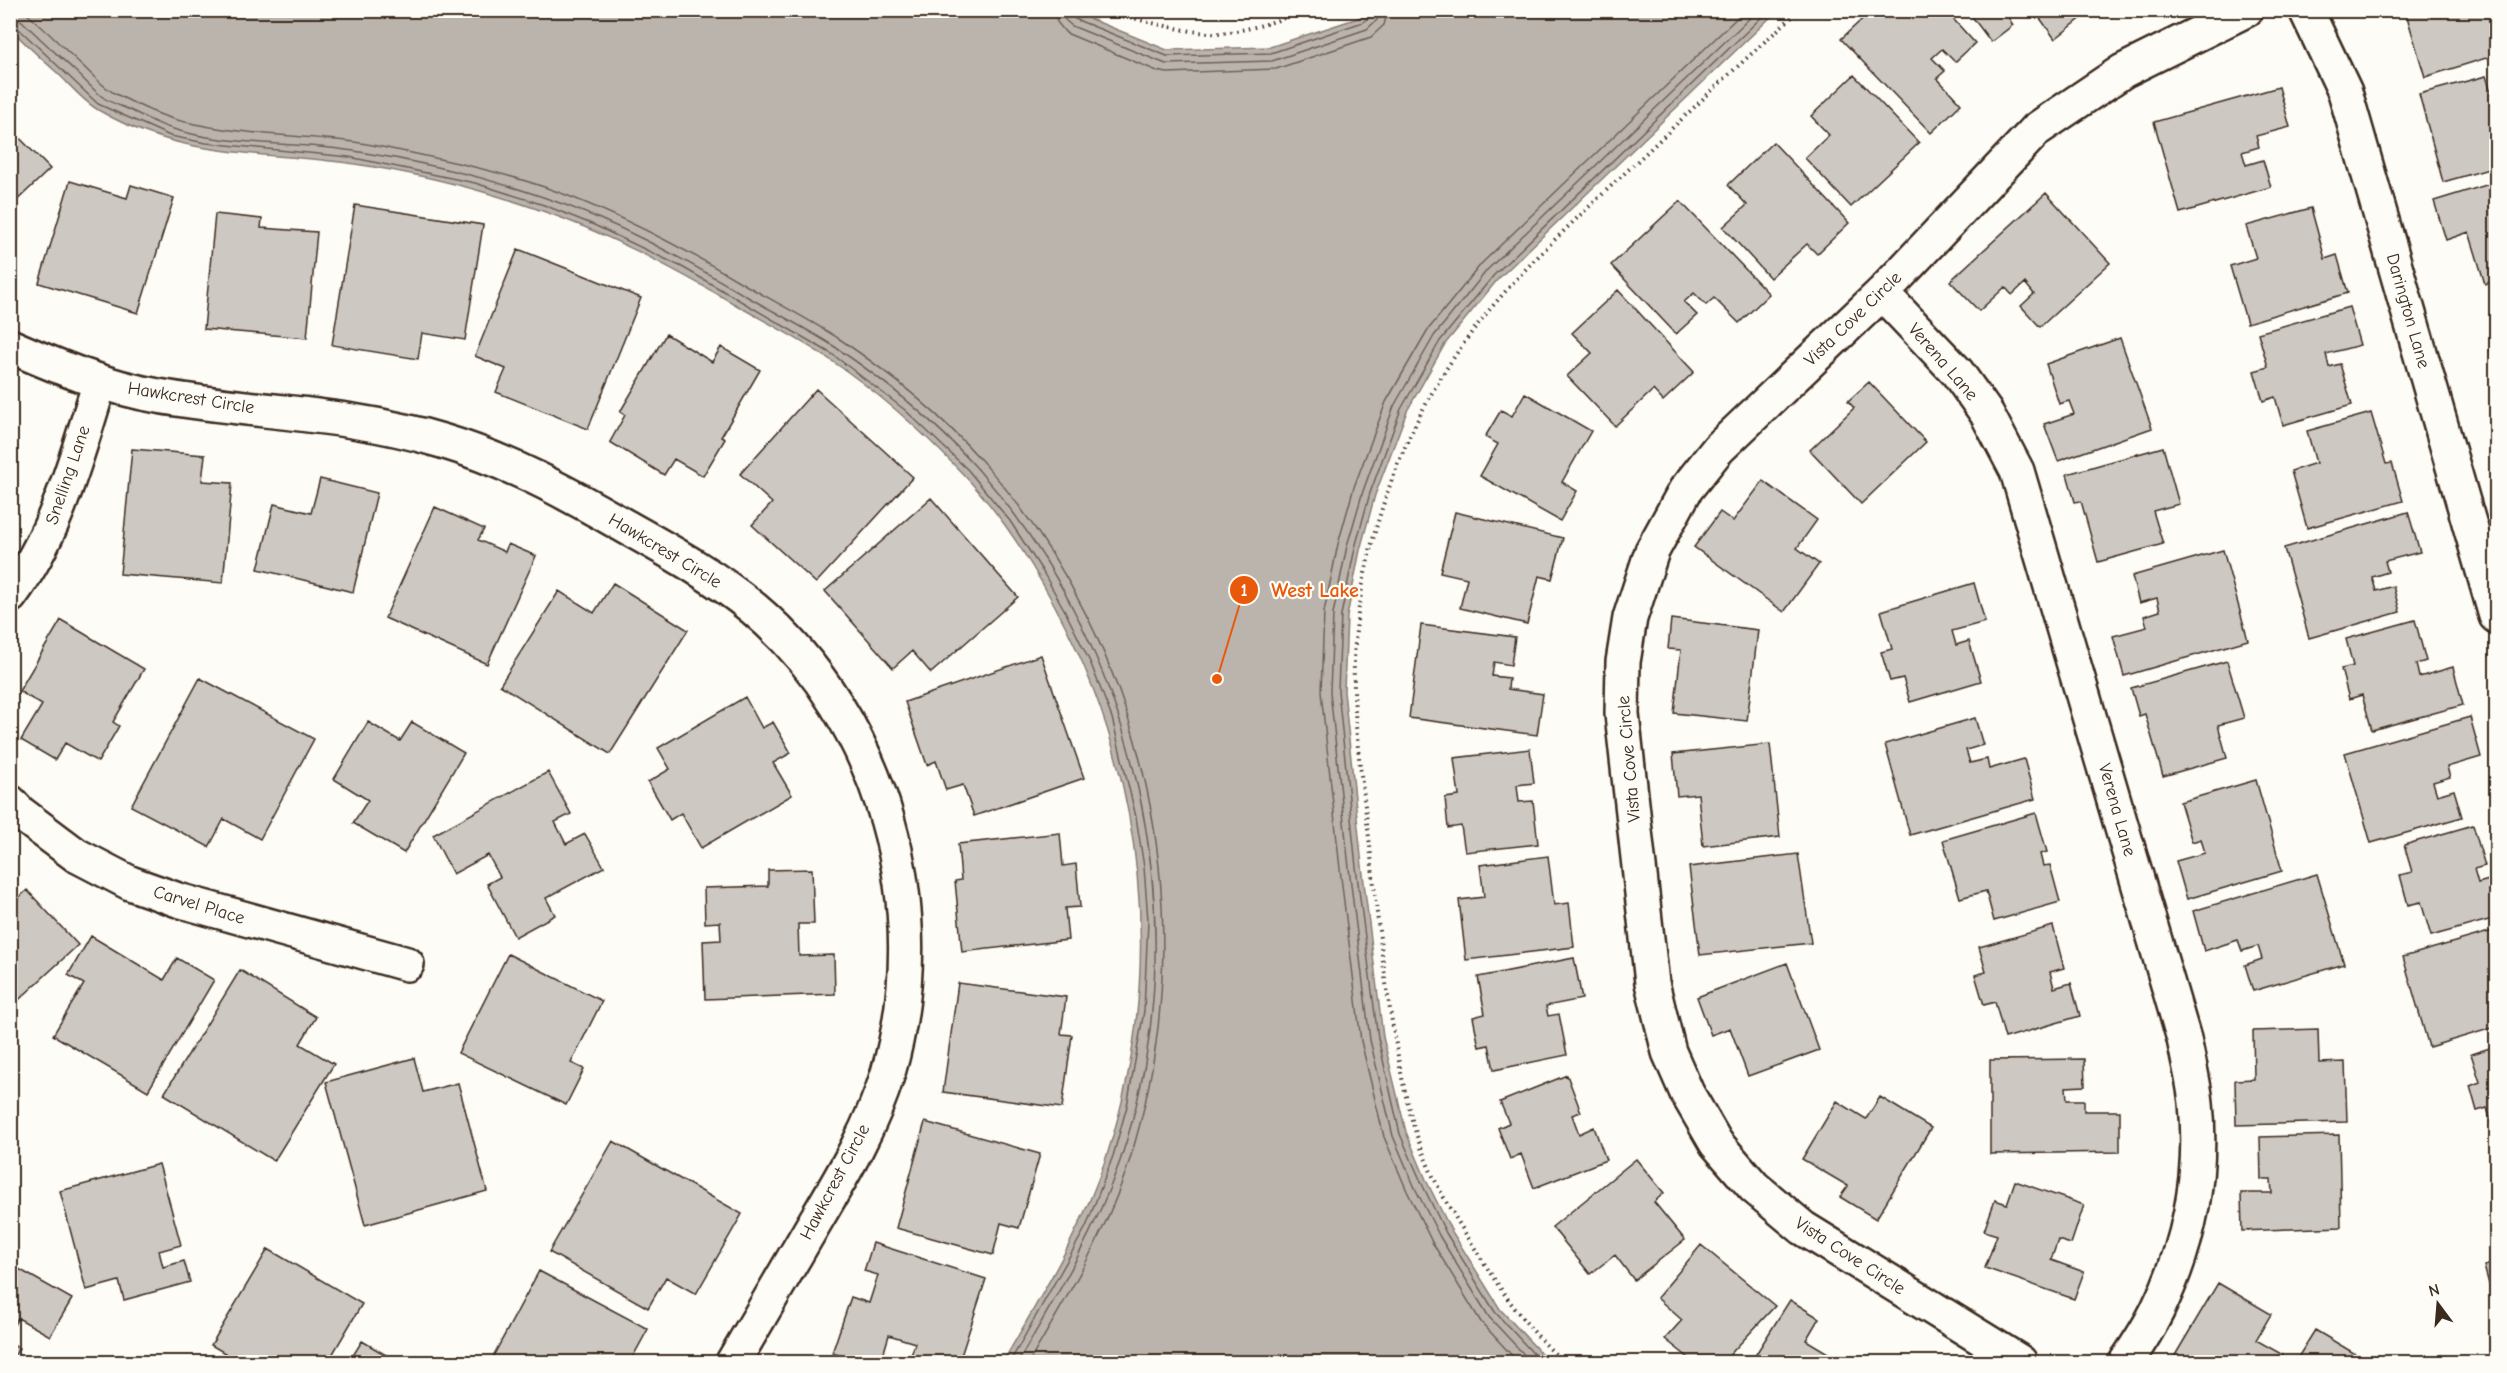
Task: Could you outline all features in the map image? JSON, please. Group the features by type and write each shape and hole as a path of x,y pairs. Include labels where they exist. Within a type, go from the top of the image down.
{"street":[{"name":"Vista Cove Circle","path":"2020,1362 1803,1228 1754,1186 1716,1143 1687,1093 1669,1052 1652,983 1622,714 1623,662 1630,618 1652,551 1686,489 1718,449 1882,293 2037,129 2123,71 2246,10"},
{"name":"Darington Lane","path":"2306,10 2345,92 2496,616"},
{"name":"Verena Lane","path":"1882,293 1957,372 1987,414 2017,471 2184,1040 2197,1111 2199,1152 2194,1203 2182,1253 2161,1302 2126,1362"},
{"name":"Hawkcrest Circle","path":"10,346 68,372 157,396 361,420 444,441 512,467 567,493 704,571 754,609 788,642 831,697 862,752 883,802 898,863 906,941 901,1011 888,1073 860,1146 733,1362"},
{"name":"Snelling Lane","path":"10,596 28,572 58,513 100,382"},
{"name":"Carvel Place","path":"10,802 20,813 76,855 130,883 178,900 407,964"}],"path":[{"path":"1107,10 1218,34 1276,22 1306,10"},
{"path":"1564,1362 1548,1348 1502,1292 1450,1209 1424,1155 1404,1091 1383,967 1355,709 1355,642 1365,574 1393,478 1425,405 1456,352 1470,333 1498,297 1555,239 1800,10"}],"water":[{"path":"11,10 1071,11 1167,50 1270,47 1361,17 1369,11 1777,11 1498,279 1445,344 1407,411 1375,495 1360,550 1347,616 1344,691 1362,866 1383,1037 1406,1132 1451,1230 1500,1309 1549,1362 1003,1362 1075,1233 1108,1152 1126,1083 1137,1013 1140,943 1137,873 1127,804 1109,736 1085,670 1055,606 1035,570 1001,519 975,487 930,441 847,371 793,337 636,251 587,228 537,209 444,182 348,163 221,150 161,138 131,127 94,107 10,27"}],"building":[{"path":"1872,10 1945,10 1975,43 1955,62 1942,49 1932,58 1945,71 1937,78 1961,104 1931,133 1841,39"},
{"path":"1967,10 2004,10 2013,25 1991,42"},
{"path":"2020,10 2033,10 2025,17"},
{"path":"2034,10 2086,10 2088,13 2055,39"},
{"path":"2405,10 2496,10 2496,55 2425,77"},
{"path":"1854,75 1919,143 1851,207 1805,158 1829,135 1811,116"},
{"path":"2486,76 2496,107 2496,167 2443,182 2419,94"},
{"path":"2279,87 2290,127 2256,136 2259,147 2242,152 2246,165 2263,160 2271,187 2180,213 2154,122"},
{"path":"10,128 50,169 10,207"},
{"path":"1773,142 1849,223 1817,254 1807,244 1770,278 1723,227 1747,205 1728,185"},
{"path":"70,181 127,198 131,185 174,198 138,313 39,283"},
{"path":"2496,182 2496,280 2485,284 2469,232 2446,240 2434,201"},
{"path":"2046,193 2110,263 2040,327 2021,306 2034,294 2025,283 2012,295 2005,287 1979,311 1950,281"},
{"path":"1680,201 1769,294 1739,323 1714,298 1706,305 1694,293 1684,302 1697,315 1676,334 1611,265"},
{"path":"355,205 483,225 465,340 422,333 418,359 332,345"},
{"path":"2311,208 2325,259 2337,255 2348,293 2247,323 2230,266 2256,258 2246,226"},
{"path":"215,214 262,219 261,228 317,232 307,338 204,329"},
{"path":"518,249 641,298 588,429 496,392 506,369 475,356"},
{"path":"1618,290 1694,372 1663,401 1653,390 1615,426 1567,376 1592,353 1572,333"},
{"path":"2349,307 2360,345 2326,354 2329,367 2340,364 2352,405 2283,425 2275,397 2263,401 2254,371 2268,367 2258,333"},
{"path":"666,334 712,362 721,347 760,370 721,437 725,439 703,476 674,459 664,475 610,442 625,415 620,412"},
{"path":"2120,338 2152,428 2058,461 2044,424 2074,414 2069,401 2059,404 2046,364"},
{"path":"2496,348 2496,373 2490,350"},
{"path":"1869,382 1926,442 1861,504 1810,450 1854,408 1848,401"},
{"path":"816,389 913,477 816,583 752,525 772,503 740,474"},
{"path":"1525,393 1591,431 1562,482 1577,491 1560,521 1480,476 1498,444 1485,437 1501,410 1512,416"},
{"path":"2371,413 2386,464 2392,463 2403,501 2307,528 2291,471 2316,463 2307,431"},
{"path":"2163,447 2179,504 2153,511 2163,544 2098,562 2081,501 2075,502 2067,474"},
{"path":"132,449 205,455 202,481 232,483 223,583 120,574"},
{"path":"320,479 377,493 353,592 258,569 274,504 311,513"},
{"path":"1763,481 1817,520 1797,548 1819,564 1784,612 1694,547 1720,512 1733,521"},
{"path":"931,498 1018,597 931,673 912,651 893,668 825,591"},
{"path":"435,507 484,529 478,540 505,552 508,544 536,556 487,664 385,618"},
{"path":"1455,512 1563,538 1552,579 1539,576 1527,624 1460,608 1467,578 1440,572"},
{"path":"2408,512 2420,552 2385,561 2388,572 2372,577 2376,591 2393,586 2400,612 2309,638 2284,548"},
{"path":"2223,550 2248,640 2124,676 2113,636 2147,627 2144,616 2160,611 2157,598 2139,603 2132,576"},
{"path":"613,583 688,630 610,754 500,685 559,591 594,613"},
{"path":"1974,583 1985,622 1952,631 1956,645 1969,641 1981,681 1910,702 1903,678 1890,681 1881,652 1892,649 1881,611"},
{"path":"1671,619 1758,630 1747,721 1674,713 1681,650 1668,649"},
{"path":"61,620 144,669 113,722 119,726 98,762 65,743 55,760 21,740 42,705 19,691"},
{"path":"2415,620 2426,661 2416,664 2419,677 2453,667 2463,705 2372,730 2362,695 2349,699 2341,669 2353,666 2346,639"},
{"path":"1421,625 1515,637 1511,665 1494,662 1492,676 1509,678 1508,689 1543,694 1537,735 1409,718"},
{"path":"1041,655 1084,778 974,816 963,785 946,790 936,761 927,765 905,702"},
{"path":"2227,661 2244,718 2218,725 2227,758 2163,776 2145,714 2139,716 2131,688"},
{"path":"200,678 314,739 260,839 224,819 209,847 131,806"},
{"path":"745,697 762,728 773,722 791,753 773,763 792,795 701,848 681,813 670,820 648,782 670,769 658,748"},
{"path":"2470,717 2481,757 2447,767 2450,777 2433,782 2437,795 2454,790 2462,817 2371,843 2345,753"},
{"path":"1975,718 1983,745 1966,750 1970,763 1987,759 1989,769 2024,759 2035,799 1910,835 1885,744"},
{"path":"368,722 400,741 412,722 464,753 404,853 353,823 368,800 334,779"},
{"path":"1770,744 1780,837 1703,846 1698,794 1677,796 1673,754"},
{"path":"1530,749 1534,783 1517,785 1519,802 1533,801 1538,844 1465,852 1461,826 1448,828 1445,798 1459,796 1454,758"},
{"path":"548,772 571,814 555,822 566,844 585,834 604,867 546,898 555,915 515,937 487,884 500,877 488,855 453,874 433,835"},
{"path":"2256,780 2282,871 2187,899 2176,861 2205,853 2201,839 2192,842 2180,802"},
{"path":"2036,813 2047,852 2040,854 2043,866 2050,865 2060,902 1994,921 1986,891 1960,898 1943,840"},
{"path":"2473,825 2485,866 2474,869 2478,883 2496,878 2496,918 2431,936 2421,902 2408,905 2400,875 2412,872 2404,845"},
{"path":"1060,833 1063,866 1076,864 1080,907 1065,908 1068,940 962,952 955,881 961,880 958,844"},
{"path":"1798,854 1811,943 1700,955 1689,867"},
{"path":"1548,856 1554,905 1569,903 1574,947 1466,960 1459,900 1484,897 1480,865"},
{"path":"812,869 814,924 798,924 799,956 834,955 835,994 705,999 703,941 721,940 720,922 705,923 704,888 768,886 768,870"},
{"path":"2317,874 2344,964 2253,991 2245,965 2262,959 2258,946 2242,951 2238,940 2204,951 2193,911"},
{"path":"27,890 78,945 10,1008 10,906"},
{"path":"2053,926 2064,968 2050,972 2054,988 2071,983 2080,1016 2005,1038 1995,1002 1984,1005 1975,975 1986,972 1979,947"},
{"path":"2496,930 2496,984 2491,986 2496,999 2496,1027 2429,1047 2403,957"},
{"path":"91,936 164,980 177,958 214,980 148,1091 53,1035 84,984 68,975"},
{"path":"508,954 602,1001 571,1063 584,1069 566,1105 458,1053"},
{"path":"1574,958 1582,999 1546,1006 1548,1016 1559,1014 1567,1055 1494,1070 1489,1045 1479,1047 1473,1017 1485,1014 1478,977"},
{"path":"1787,963 1819,1050 1748,1076 1730,1028 1711,1035 1697,997"},
{"path":"240,970 316,1017 300,1044 334,1064 274,1161 164,1094"},
{"path":"958,983 1066,997 1061,1034 1072,1035 1062,1108 943,1092"},
{"path":"2318,1029 2319,1063 2345,1062 2347,1122 2236,1125 2235,1080 2254,1079 2253,1031"},
{"path":"2496,1046 2496,1139 2487,1108 2477,1111 2470,1086 2480,1082 2471,1054"},
{"path":"414,1058 423,1092 458,1083 487,1191 365,1225 326,1082"},
{"path":"2084,1059 2085,1086 2066,1087 2067,1100 2084,1100 2084,1111 2120,1111 2120,1152 1990,1154 1990,1060"},
{"path":"1567,1075 1581,1112 1572,1115 1579,1134 1594,1127 1606,1160 1534,1188 1521,1154 1510,1159 1498,1128 1509,1123 1500,1102"},
{"path":"1880,1097 1931,1128 1876,1219 1840,1197 1848,1186 1802,1159 1837,1101 1866,1119"},
{"path":"925,1122 1040,1154 1019,1228 1001,1223 993,1255 896,1228"},
{"path":"2339,1135 2341,1227 2242,1231 2241,1193 2272,1193 2271,1179 2261,1179 2260,1137"},
{"path":"613,1141 742,1214 696,1294 666,1277 648,1308 549,1252"},
{"path":"1636,1159 1664,1193 1654,1202 1685,1240 1634,1280 1615,1255 1590,1274 1552,1227"},
{"path":"159,1164 181,1245 159,1251 163,1267 184,1261 190,1282 124,1300 119,1281 86,1290 60,1191"},
{"path":"2015,1181 2084,1205 2071,1244 2058,1240 2051,1260 2084,1272 2074,1299 1985,1268 1997,1235 1984,1231 1995,1200 2007,1204"},
{"path":"873,1243 986,1279 959,1362 909,1362 915,1343 889,1335 881,1362 862,1362 832,1353 851,1297 869,1303 878,1275 864,1271"},
{"path":"1701,1245 1775,1306 1723,1362 1694,1362 1665,1339 1682,1320 1657,1298"},
{"path":"268,1249 362,1304 328,1362 275,1362 258,1353 252,1362 240,1362 211,1345"},
{"path":"2496,1263 2496,1310 2484,1266"},
{"path":"10,1264 72,1299 50,1336 18,1318 10,1331"},
{"path":"539,1271 648,1329 630,1362 490,1362"},
{"path":"2218,1283 2271,1314 2256,1340 2283,1355 2278,1362 2171,1362"},
{"path":"1790,1300 1819,1318 1806,1340 1843,1362 1751,1362"},
{"path":"2315,1330 2369,1362 2295,1362"},
{"path":"362,1341 398,1362 349,1362"},
{"path":"10,1344 19,1348 11,1362 10,1362"}],"place":[{"name":"West Lake","path":"1217,679"}]}
